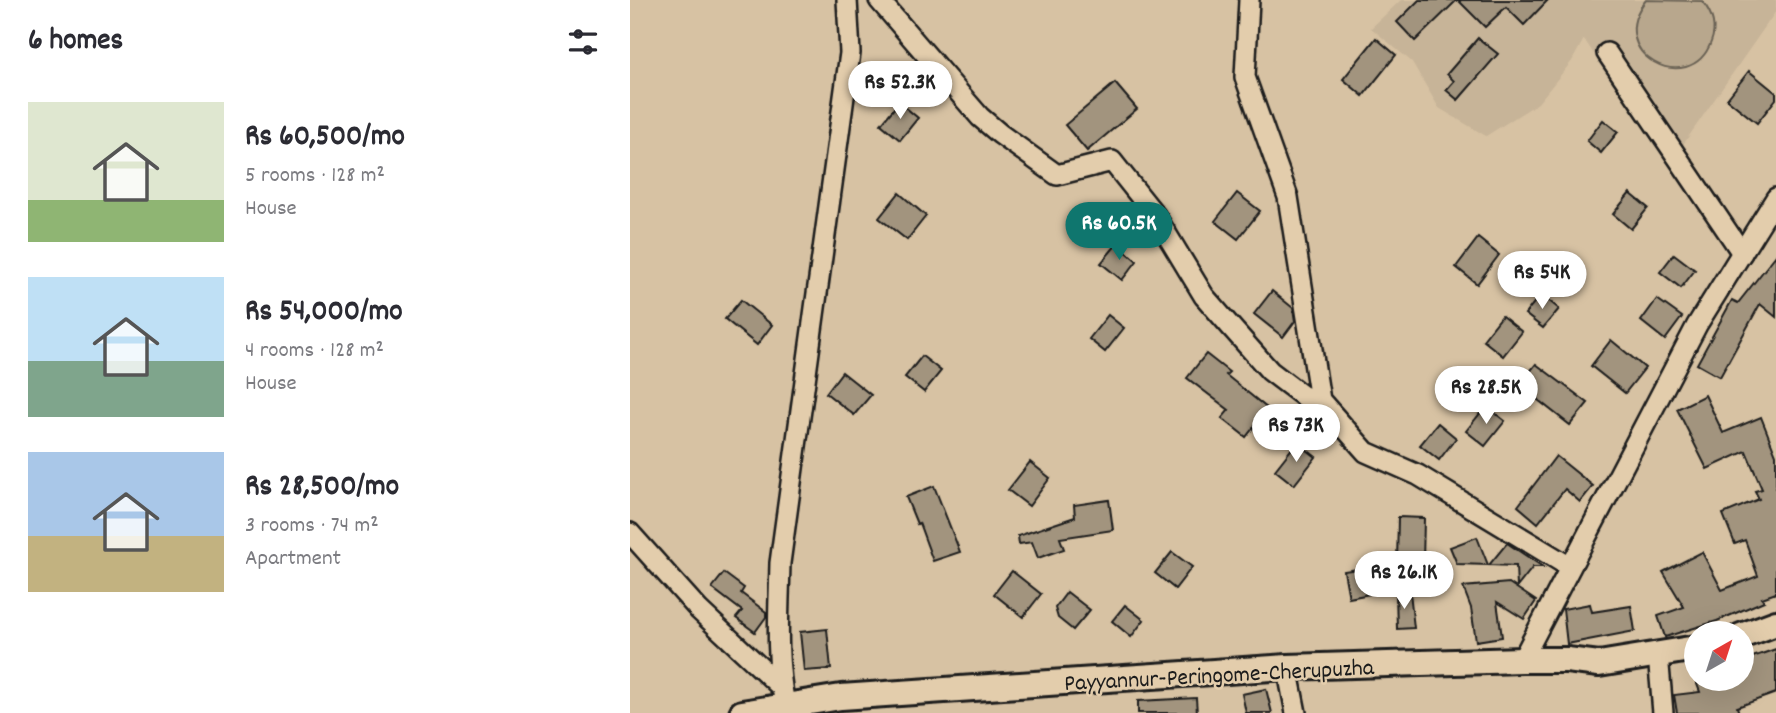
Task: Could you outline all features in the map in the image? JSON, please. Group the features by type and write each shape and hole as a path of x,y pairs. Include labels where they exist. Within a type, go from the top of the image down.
{"main road":[{"path":"1754,631 1776,623"},
{"name":"Payyannur-Peringome-Cherupuzha","path":"742,713 783,695 841,697 1287,667 1522,660 1567,660 1600,664 1684,650"}],"street":[{"path":"783,695 779,643 780,563 850,53 847,0"},
{"path":"879,0 980,117 1057,175 1112,161 1155,215 1204,296 1270,371 1303,396 1320,400"},
{"path":"1249,0 1245,78 1288,197 1320,400 1366,452 1418,475 1570,566"},
{"path":"1607,53 1742,253"},
{"path":"1522,660 1697,325 1776,198"},
{"path":"630,533 699,610 783,695"},
{"path":"1658,654 1663,713"},
{"path":"1287,667 1296,713"}],"shaded area":[{"path":"1401,0 1776,0 1776,11 1673,159 1634,114 1584,39 1572,61 1538,103 1486,136 1439,108 1412,62 1371,28"},
{"path":"1646,0 1702,1 1711,15 1714,31 1711,42 1700,59 1686,67 1670,68 1654,62 1642,52 1635,37 1635,19"}],"building":[{"path":"1419,0 1457,0 1415,41 1397,22"},
{"path":"1458,0 1548,0 1524,25 1506,7 1485,27"},
{"path":"1376,38 1396,55 1363,96 1343,79"},
{"path":"1478,38 1498,54 1458,100 1446,90 1454,81 1447,74"},
{"path":"1749,71 1776,93 1776,99 1757,123 1727,99"},
{"path":"1115,83 1137,109 1087,151 1065,125"},
{"path":"899,102 918,118 900,140 881,124"},
{"path":"1603,120 1618,132 1601,153 1587,141"},
{"path":"899,193 926,216 907,240 879,218"},
{"path":"1237,193 1260,211 1238,239 1215,221"},
{"path":"1630,193 1648,208 1631,229 1613,214"},
{"path":"1478,238 1499,255 1477,284 1456,267"},
{"path":"1117,244 1137,261 1122,280 1101,263"},
{"path":"1674,254 1695,270 1681,288 1660,272"},
{"path":"1776,255 1776,317 1760,304 1720,377 1697,364 1732,300 1738,303"},
{"path":"1272,291 1293,308 1295,321 1283,337 1254,314"},
{"path":"1541,294 1559,309 1543,328 1525,314"},
{"path":"1657,299 1682,317 1665,340 1641,321"},
{"path":"741,300 772,325 757,345 725,319"},
{"path":"1108,315 1124,328 1105,352 1089,339"},
{"path":"1502,316 1522,332 1503,356 1483,340"},
{"path":"1611,340 1645,368 1625,393 1591,366"},
{"path":"1206,354 1229,372 1226,375 1268,409 1246,437 1222,418 1229,410 1187,378"},
{"path":"922,356 941,371 924,392 905,377"},
{"path":"1536,364 1588,403 1570,425 1519,385"},
{"path":"842,372 871,395 854,415 826,393"},
{"path":"1705,395 1723,433 1761,417 1776,455 1776,593 1717,621 1684,621 1684,631 1665,637 1658,616 1684,607 1663,572 1702,552 1722,590 1758,576 1745,540 1735,544 1723,514 1759,499 1755,491 1762,489 1746,451 1707,469 1677,409"},
{"path":"1486,406 1505,421 1485,446 1466,431"},
{"path":"1438,423 1456,438 1439,460 1420,445"},
{"path":"1297,442 1316,457 1294,485 1275,470"},
{"path":"1556,456 1593,486 1580,502 1565,489 1538,523 1518,506"},
{"path":"1030,462 1050,478 1029,506 1008,490"},
{"path":"934,486 960,552 933,561 906,497"},
{"path":"1109,500 1113,530 1060,538 1064,549 1038,558 1032,542 1019,544 1018,536 1075,517 1074,505"},
{"path":"1398,517 1424,518 1423,563 1397,563"},
{"path":"1477,537 1488,565 1457,564 1450,547"},
{"path":"1507,543 1543,567 1533,567 1517,587 1516,566 1489,565"},
{"path":"1172,552 1192,567 1175,589 1155,573"},
{"path":"1371,567 1375,593 1349,598 1344,571"},
{"path":"1012,571 1041,594 1023,617 994,594"},
{"path":"724,573 744,588 741,593 766,612 766,617 755,632 736,618 742,611 712,588"},
{"path":"1509,583 1536,601 1524,619 1497,602 1502,637 1476,641 1471,608 1463,587"},
{"path":"1067,592 1090,610 1073,630 1058,618 1055,608"},
{"path":"1410,592 1414,628 1397,629 1396,593"},
{"path":"1590,604 1592,612 1631,606 1635,631 1567,644 1563,609"},
{"path":"1125,605 1144,620 1131,637 1112,621"},
{"path":"827,629 831,669 804,671 800,632"},
{"path":"1776,649 1776,693 1737,707 1739,713 1677,713 1674,695 1700,691 1754,691 1754,657"},
{"path":"1266,689 1272,713 1246,713 1242,694"},
{"path":"1196,698 1197,713 1138,713 1138,701"}]}
